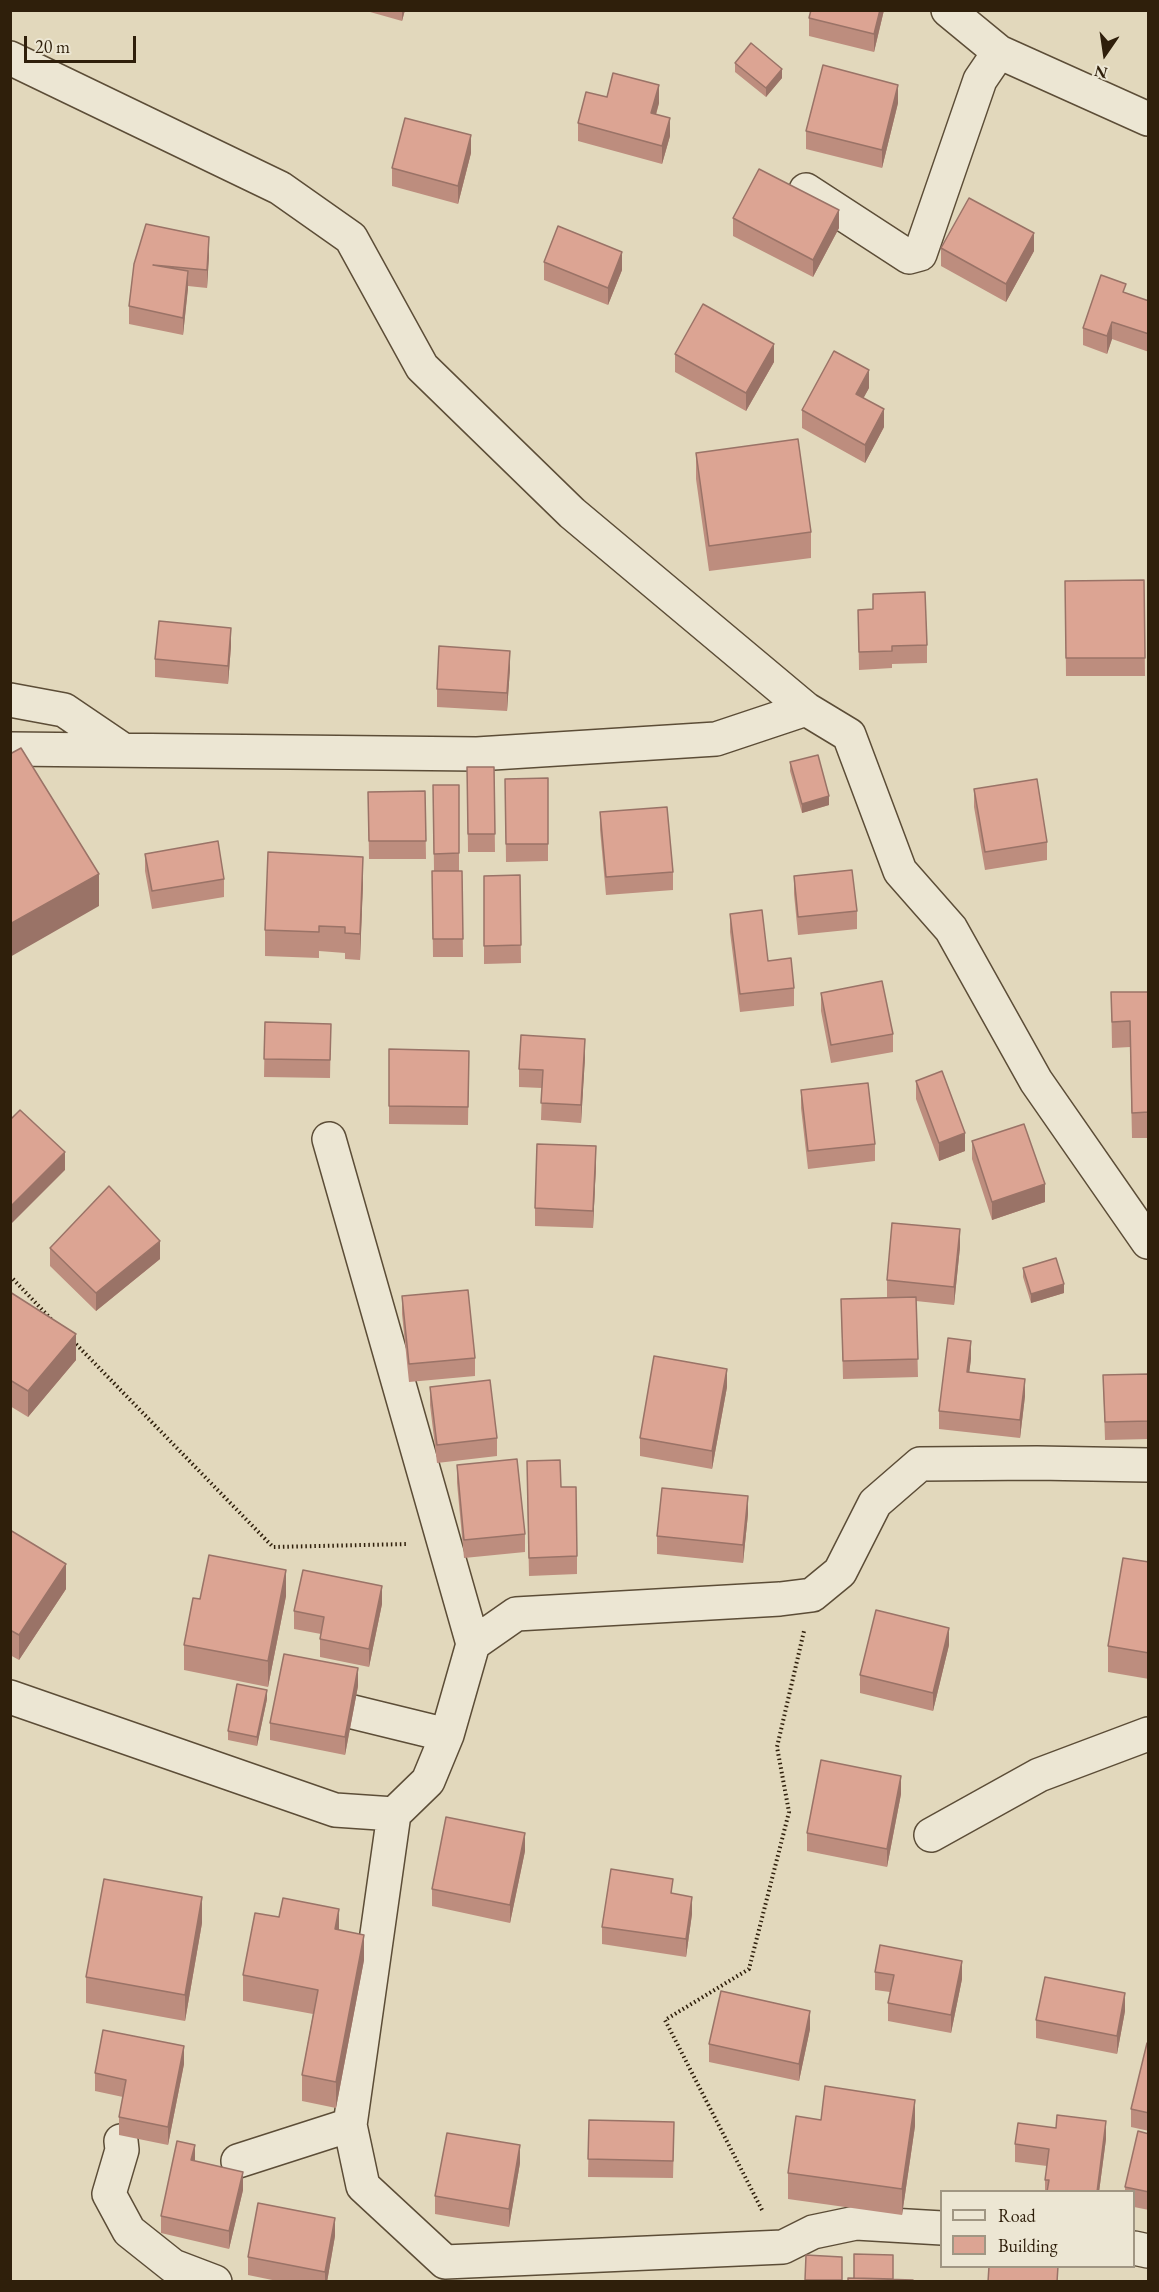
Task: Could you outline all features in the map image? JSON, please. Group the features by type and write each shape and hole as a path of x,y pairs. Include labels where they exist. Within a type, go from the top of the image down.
{"street":[{"path":"948,10 999,52 1149,119"},
{"path":"806,190 909,257 920,254 980,80 999,52"},
{"path":"10,58 280,188 351,238 422,368 572,513 806,708 849,735 900,871 951,929 1036,1081 1149,1242"},
{"path":"10,700 64,710 123,750"},
{"path":"10,749 477,754 716,739 806,708"},
{"path":"329,1138 473,1644 447,1735 428,1781 394,1814 350,2125 363,2186 445,2262 783,2247 813,2232 856,2223 940,2228"},
{"path":"473,1644 516,1614 768,1600 812,1595 840,1572 875,1503 920,1464 1149,1465"},
{"path":"10,1697 335,1810 394,1814"},
{"path":"353,1712 447,1735"},
{"path":"931,1835 1039,1775 1149,1734"},
{"path":"238,2161 350,2125"},
{"path":"121,2141 122,2150 109,2194 129,2230 173,2266 215,2282"}],"path":[{"path":"13,1279 53,1321"},
{"path":"69,1338 273,1546 445,1544"},
{"path":"812,1595 777,1747 789,1812 748,1969 665,2020 760,2210 813,2232"}],"building":[{"path":"811,10 880,10 874,34 809,18"},
{"path":"751,43 782,69 766,88 735,63"},
{"path":"823,65 898,85 882,150 806,131"},
{"path":"613,73 659,85 651,113 670,118 662,146 578,123 586,92 607,97"},
{"path":"405,118 471,135 458,186 392,168"},
{"path":"759,169 839,210 813,260 733,218"},
{"path":"969,198 1034,233 1006,284 941,248"},
{"path":"146,224 209,237 207,270 153,265 188,271 183,318 129,306 134,264"},
{"path":"558,226 622,252 608,288 544,262"},
{"path":"1101,275 1126,284 1123,292 1149,301 1149,334 1112,322 1107,336 1083,328"},
{"path":"703,304 774,344 746,393 675,354"},
{"path":"834,351 869,370 856,394 884,409 865,445 802,410"},
{"path":"798,439 811,532 709,546 696,453"},
{"path":"1144,580 1145,658 1066,658 1065,581"},
{"path":"925,592 927,645 892,646 892,651 859,652 858,610 873,609 873,594"},
{"path":"159,621 231,628 228,666 155,659"},
{"path":"439,646 510,651 507,693 437,689"},
{"path":"21,748 99,874 10,924 10,754"},
{"path":"818,755 829,796 802,804 790,762"},
{"path":"467,767 494,767 495,834 468,834"},
{"path":"548,778 548,844 506,844 505,779"},
{"path":"1037,779 1047,842 985,852 974,789"},
{"path":"433,785 459,785 459,853 434,854"},
{"path":"425,791 426,841 369,841 368,792"},
{"path":"667,807 673,872 606,877 600,812"},
{"path":"218,841 224,879 152,891 145,854"},
{"path":"268,852 363,857 360,934 345,933 345,927 319,926 319,932 265,930"},
{"path":"852,870 857,911 798,917 794,876"},
{"path":"432,871 462,871 463,939 433,939"},
{"path":"520,875 521,945 484,946 484,876"},
{"path":"762,910 768,961 791,958 794,988 740,994 730,914"},
{"path":"882,981 893,1034 831,1045 821,993"},
{"path":"1111,992 1149,992 1149,1112 1132,1113 1130,1021 1112,1022"},
{"path":"265,1022 331,1024 330,1060 264,1059"},
{"path":"521,1035 585,1039 581,1105 541,1103 543,1070 519,1069"},
{"path":"389,1049 469,1051 468,1107 389,1106"},
{"path":"942,1071 965,1133 939,1143 916,1081"},
{"path":"868,1083 875,1144 808,1151 801,1090"},
{"path":"20,1110 65,1152 11,1206 10,1120"},
{"path":"1024,1124 1045,1184 992,1202 972,1141"},
{"path":"537,1144 596,1146 593,1211 535,1208"},
{"path":"109,1186 160,1241 96,1293 50,1248"},
{"path":"892,1223 960,1229 954,1287 887,1280"},
{"path":"1056,1258 1064,1284 1031,1294 1023,1268"},
{"path":"468,1290 475,1358 409,1364 402,1296"},
{"path":"10,1292 76,1334 28,1391 10,1380"},
{"path":"916,1297 918,1359 843,1361 841,1299"},
{"path":"948,1338 971,1341 967,1372 1025,1379 1020,1420 939,1411"},
{"path":"654,1356 727,1369 712,1451 640,1438"},
{"path":"1149,1374 1149,1421 1105,1422 1103,1375"},
{"path":"490,1380 497,1438 437,1445 430,1387"},
{"path":"517,1459 525,1534 464,1540 457,1465"},
{"path":"560,1460 561,1487 576,1487 577,1556 529,1558 527,1461"},
{"path":"662,1488 748,1496 743,1545 657,1536"},
{"path":"10,1530 66,1564 19,1635 10,1630"},
{"path":"209,1555 286,1570 268,1661 184,1645 193,1598 200,1599"},
{"path":"1123,1558 1149,1562 1149,1653 1108,1646"},
{"path":"303,1570 382,1586 369,1649 320,1639 324,1617 294,1611"},
{"path":"876,1610 949,1628 933,1693 860,1675"},
{"path":"284,1654 358,1668 345,1737 270,1723"},
{"path":"237,1684 267,1690 257,1737 228,1731"},
{"path":"821,1760 901,1776 887,1849 807,1833"},
{"path":"446,1817 525,1833 510,1905 432,1889"},
{"path":"611,1869 673,1879 671,1893 692,1897 686,1939 602,1927"},
{"path":"104,1879 202,1897 185,1995 86,1977"},
{"path":"283,1898 339,1909 335,1929 364,1935 336,2082 302,2075 318,1990 243,1975 255,1913 279,1917"},
{"path":"880,1945 962,1961 951,2015 888,2003 894,1975 875,1972"},
{"path":"1045,1977 1125,1993 1117,2036 1036,2020"},
{"path":"721,1991 810,2011 799,2064 709,2044"},
{"path":"103,2030 184,2046 168,2127 119,2117 126,2080 95,2073"},
{"path":"1147,2043 1149,2043 1149,2113 1131,2109"},
{"path":"825,2086 915,2100 902,2189 788,2173 796,2116 821,2120"},
{"path":"1057,2115 1106,2121 1097,2190 1047,2190 1049,2180 1045,2180 1049,2149 1015,2144 1018,2123 1056,2128"},
{"path":"589,2120 674,2122 673,2161 588,2159"},
{"path":"1138,2131 1149,2134 1149,2192 1125,2187"},
{"path":"447,2133 520,2145 509,2209 435,2196"},
{"path":"177,2141 195,2145 191,2160 243,2172 229,2231 161,2216"},
{"path":"258,2203 335,2218 325,2272 248,2257"},
{"path":"854,2254 893,2255 893,2279 854,2278"},
{"path":"806,2255 842,2257 842,2280 805,2280"},
{"path":"989,2268 1058,2268 1057,2282 988,2282"},
{"path":"848,2278 913,2280 913,2282 848,2282"}]}
